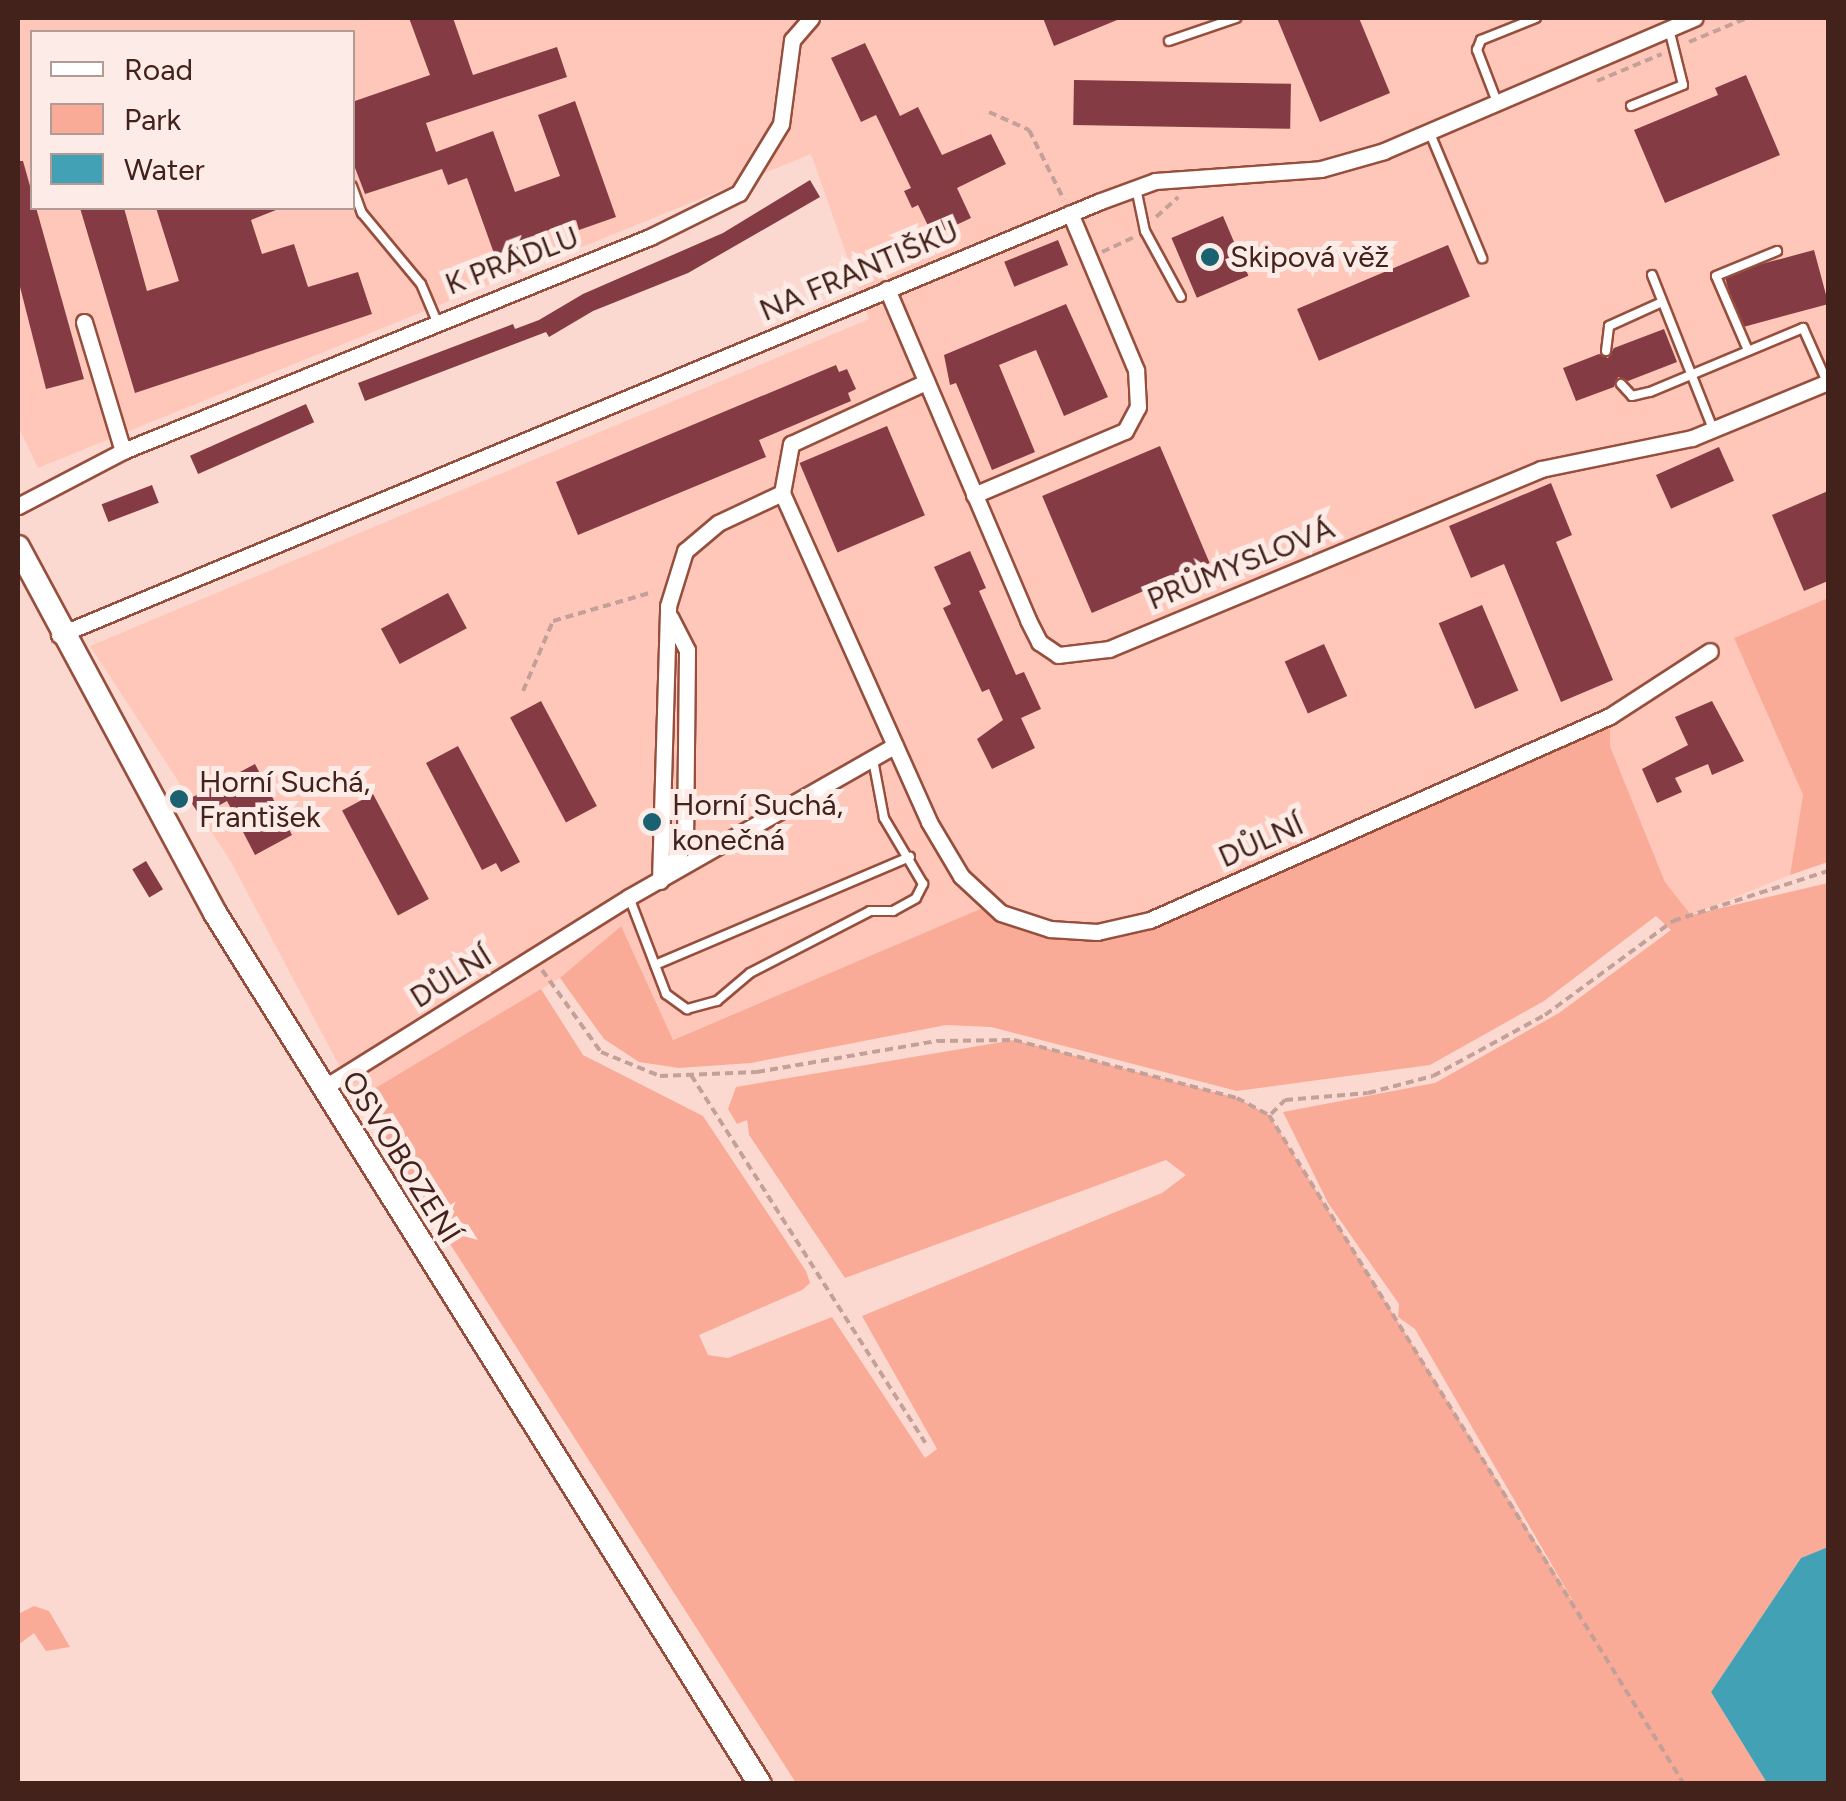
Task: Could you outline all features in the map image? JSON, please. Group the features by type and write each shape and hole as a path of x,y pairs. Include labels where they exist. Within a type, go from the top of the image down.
{"main road":[{"name":"OSVOBOZENÍ","path":"18,547 60,635 214,914 760,1784"}],"street":[{"name":"K PRÁDLU","path":"18,506 50,483 123,451 436,320 650,237 739,193 781,124 792,40 812,18"},
{"name":"NA FRANTIŠKU","path":"60,635 1136,188 1321,169 1429,131 1696,18"},
{"path":"974,495 1125,431 1138,406 1136,370 1070,213"},
{"name":"PRŮMYSLOVÁ","path":"887,289 1039,642 1058,655 1080,657 1542,469 1648,451 1828,382"},
{"path":"84,322 123,451"},
{"path":"660,881 668,613 685,550 718,522 782,493 792,444 926,382"},
{"name":"DŮLNÍ","path":"782,493 895,745 961,876 1002,913 1050,929 1097,932 1150,920 1610,716 1710,650"},
{"path":"660,881 685,844 688,650 668,613"},
{"name":"DŮLNÍ","path":"322,1089 630,897 895,745"}],"lane":[{"path":"1169,40 1236,18"},
{"path":"1497,102 1477,50 1480,40 1536,18"},
{"path":"1631,106 1683,84 1668,29"},
{"path":"1429,131 1482,258"},
{"path":"1136,188 1144,232 1181,297"},
{"path":"355,194 362,212 421,284 436,320"},
{"path":"1746,348 1716,276 1778,250"},
{"path":"1652,275 1713,429"},
{"path":"1606,351 1609,326 1662,302"},
{"path":"1621,384 1632,396 1803,328 1828,382"},
{"path":"630,897 666,994 687,1008 718,1002 750,973 870,911 893,911 916,898 923,884 884,818 873,758"},
{"path":"655,965 910,857"}],"path":[{"path":"989,112 1029,130 1070,213"},
{"path":"523,691 552,620 636,592 673,590"},
{"path":"1269,1116 1285,1100 1368,1093 1433,1076 1545,1015 1673,921 1828,871"},
{"path":"534,958 601,1052 660,1076 757,1072 936,1041 1014,1040 1237,1098 1269,1116 1684,1784"},
{"path":"691,1074 925,1443"}],"shaded area":[{"path":"18,18 1828,18 1828,598 1734,638 1803,795 1790,875 1691,915 1665,882 1610,746 1610,717 1150,920 1050,929 991,905 672,1040 620,926 570,972 357,1099 231,862 90,646 869,319 811,154 38,468 18,426"}],"green space":[{"path":"1828,598 1828,862 1790,875 1803,795 1734,638"},
{"path":"1610,716 1610,746 1665,882 1691,915 1828,883 1828,1547 1801,1558 1711,1692 1767,1783 796,1783 357,1099 541,989 583,1055 703,1116 806,1271 810,1283 802,1290 699,1335 708,1355 728,1358 832,1317 925,1458 937,1449 862,1316 1162,1193 1186,1175 1166,1160 845,1278 749,1135 747,1120 737,1124 728,1109 736,1087 1014,1040 1237,1098 1269,1115 1581,1615 1415,1329 1398,1317 1399,1304 1328,1203 1283,1112 1435,1083 1559,1013 1671,930 1656,916 1544,1001 1430,1065 1237,1091 991,1027 946,1025 751,1063 679,1068 639,1062 604,1039 560,978 621,926 673,1040 992,904 1050,929 1150,920"},
{"path":"34,1606 49,1611 70,1647 46,1651 34,1633 18,1645 18,1614"}],"water":[{"path":"1828,1547 1828,1783 1767,1783 1711,1692 1801,1558"}],"building":[{"path":"409,18 453,18 473,75 557,47 567,77 426,123 436,152 493,131 515,192 560,176 538,115 575,101 616,217 579,230 576,220 530,237 533,246 496,259 467,178 448,185 442,169 365,194 355,168 355,101 430,75"},
{"path":"1043,18 1122,18 1054,46"},
{"path":"1277,18 1359,18 1390,93 1320,122"},
{"path":"865,43 900,116 918,107 942,155 991,134 1006,164 957,188 971,218 933,236 918,205 912,208 904,191 911,188 876,115 861,122 831,58"},
{"path":"1746,75 1780,155 1665,203 1634,130 1718,95 1715,88"},
{"path":"1074,80 1291,84 1290,129 1073,125"},
{"path":"18,161 23,161 30,186 30,210 37,210 84,379 46,389 18,279"},
{"path":"810,180 820,197 688,273 593,311 549,337 546,332 365,401 358,383 513,324 515,329 539,320 583,294 723,233"},
{"path":"81,210 125,210 147,291 179,281 157,210 276,210 251,220 262,254 294,244 308,287 358,272 372,314 135,393"},
{"name":"Skipová věž","path":"1223,216 1248,276 1197,298 1171,238"},
{"path":"1058,240 1068,265 1014,287 1004,262"},
{"path":"1448,245 1470,297 1319,361 1297,309"},
{"path":"1814,250 1828,304 1739,328 1724,274"},
{"path":"1066,304 1108,397 1064,416 1036,350 999,365 1035,452 992,470 956,383 950,385 944,355"},
{"path":"1664,329 1677,362 1628,381 1618,377 1614,387 1576,401 1563,368 1599,354 1608,358 1614,348"},
{"path":"836,365 839,372 847,369 856,389 848,393 851,401 759,440 766,457 578,535 556,482"},
{"path":"306,404 314,422 198,474 190,456"},
{"path":"887,426 925,515 837,552 800,463"},
{"path":"1160,446 1210,563 1092,613 1042,496"},
{"path":"1719,447 1734,481 1671,509 1656,475"},
{"path":"1551,483 1572,535 1556,542 1613,680 1561,702 1504,564 1471,578 1449,526"},
{"path":"152,485 159,503 108,522 102,504"},
{"path":"1828,491 1828,581 1804,591 1772,515"},
{"path":"970,551 986,588 979,591 1016,675 1024,672 1041,709 1021,718 1035,748 992,769 977,739 1003,720 989,689 982,692 943,608 951,604 934,567"},
{"path":"448,593 467,628 400,664 381,629"},
{"path":"1482,605 1518,691 1475,709 1439,623"},
{"path":"1324,644 1347,696 1308,714 1285,661"},
{"path":"541,701 597,806 566,823 510,717"},
{"path":"1712,701 1744,761 1712,775 1708,764 1675,778 1682,792 1657,803 1642,769 1688,745 1675,717"},
{"path":"458,746 520,862 501,872 496,863 482,870 426,763"},
{"path":"255,764 292,835 255,855 227,801 200,816 189,799"},
{"path":"373,794 429,899 398,916 342,810"},
{"path":"146,861 163,889 149,898 132,869"}],"place":[{"name":"Skipová věž","path":"1210,257"},
{"name":"Horní Suchá, František","path":"179,799"},
{"name":"Horní Suchá, konečná","path":"652,822"}]}
